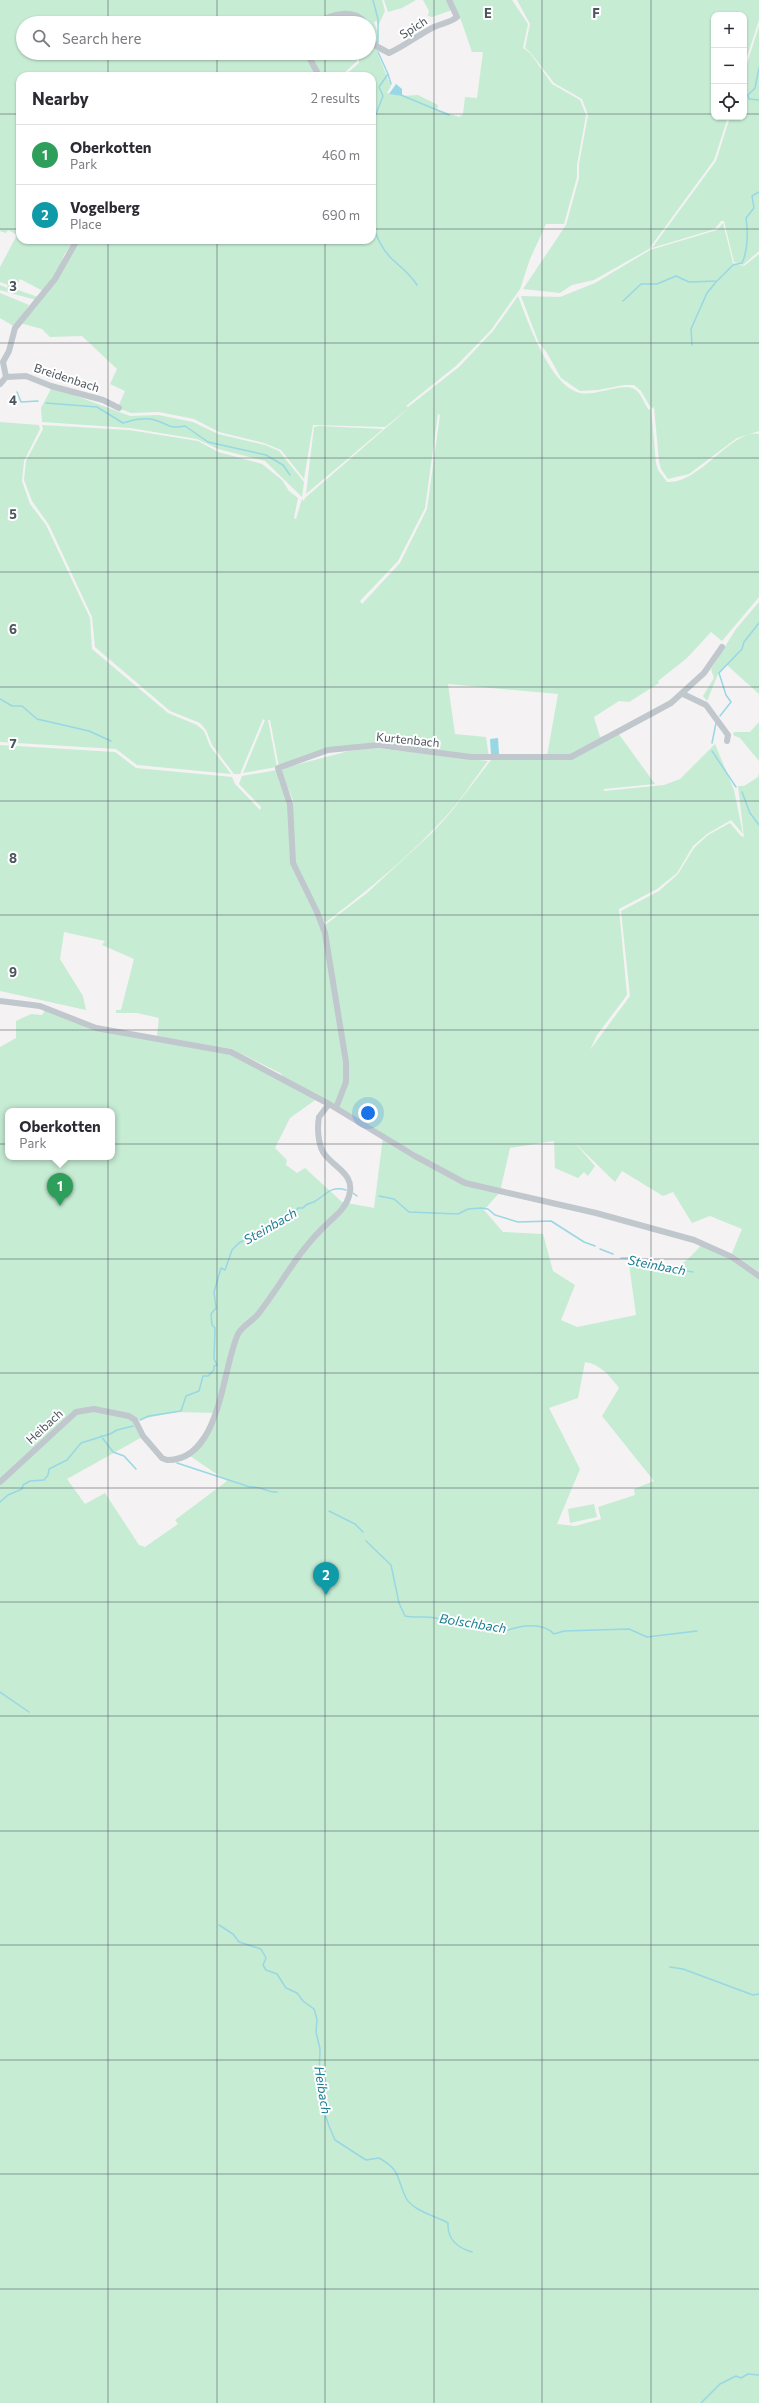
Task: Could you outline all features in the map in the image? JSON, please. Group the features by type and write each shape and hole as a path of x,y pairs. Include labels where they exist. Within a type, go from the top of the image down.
{"street":[{"name":"Spich","path":"376,46 389,53 405,46 425,32 451,22 457,17 449,0"},
{"path":"336,16 347,14 357,16"},
{"path":"311,60 317,72"},
{"path":"0,384 6,377 3,362 9,351 16,328 55,279 75,244"},
{"name":"Breidenbach","path":"6,377 26,376 51,386 103,400 119,408"},
{"name":"Kurtenbach","path":"336,1108 346,1082 346,1062 325,932 318,912 293,863 290,804 278,768 328,750 378,745 471,757 571,756 671,703 704,672 722,647"},
{"path":"682,694 706,705 728,736 727,741"},
{"path":"0,1001 47,1008 92,1027 231,1052 329,1104 415,1156 465,1183 596,1213 694,1240 732,1257 759,1276"},
{"name":"Heibach","path":"0,1482 76,1412 94,1409 129,1416 135,1420 143,1436 162,1458 167,1460 176,1459 190,1452 212,1425 240,1331 258,1315 302,1251 341,1211 348,1199 350,1188 347,1176 325,1155 320,1141 319,1117 329,1104"}],"green space":[{"path":"0,0 382,0 385,11 378,26 376,16 16,16 16,60 310,60 316,72 16,72 16,234 8,230 6,233 0,231"},
{"path":"384,0 416,0 402,8 388,12"},
{"path":"423,0 446,0 452,10 432,17 428,16 429,11"},
{"path":"449,0 512,0 528,24 523,48 530,53 552,84 580,100 586,115 577,165 577,177 564,224 546,224 530,259 520,289 491,330 457,365 406,406 408,407 459,367 493,331 518,296 542,352 559,379 569,388 580,393 587,394 619,388 633,388 640,394 649,410 651,408 641,391 634,385 580,391 561,378 547,353 538,341 521,296 560,297 595,283 650,250 717,230 723,223 733,263 744,266 759,254 759,431 750,434 759,434 759,597 722,641 711,632 687,658 658,681 659,683 629,702 619,701 594,717 600,737 616,732 576,754 547,756 558,694 448,684 455,734 486,737 489,758 369,743 334,748 279,767 270,720 268,720 277,767 243,773 265,720 263,719 240,774 234,774 212,745 206,730 200,723 170,711 95,647 92,617 49,525 32,501 24,480 26,461 43,429 42,425 129,430 198,441 218,452 262,464 282,480 289,491 298,498 294,518 296,519 302,499 304,501 305,498 410,407 385,427 313,425 304,479 281,450 264,443 219,432 194,419 159,412 131,413 100,401 118,407 125,391 110,384 117,369 82,336 50,337 42,329 20,323 76,244 376,244 376,72 349,72 359,63 359,60 376,60 376,48 391,86 387,93 402,96 418,95 438,105 437,109 459,117 463,114 465,97 477,98 483,52 472,52 461,20","holes":["654,407 659,461 661,469 668,479 689,474 737,438 748,435 738,439 691,475 679,481 667,482 658,470 656,463 651,409","438,414 440,415 427,509 400,563 362,604 360,601 398,561 425,508"]},
{"path":"517,0 759,0 759,20 747,57 747,12 711,12 711,120 727,120 714,160 649,249 594,280 572,285 560,293 523,289 566,225 579,178 579,164 588,115 582,99 554,83 530,52 525,48 530,24"},
{"path":"759,26 759,251 743,265 734,262 724,221 721,221 715,229 652,248 716,161 729,120 747,120 747,64"},
{"path":"376,28 378,33 377,45 376,44"},
{"path":"312,60 357,60 345,72 318,72"},
{"path":"16,237 16,244 72,244 64,255 59,270 43,291 20,279 15,289 38,297 36,300 0,290 0,285 7,288 8,285 0,282 0,267"},
{"path":"0,293 29,305 15,327 0,318"},
{"path":"52,387 130,416 158,415 193,422 218,434 265,445 279,451 304,482 302,497 265,461 218,449 197,439 130,428 42,422 41,408"},
{"path":"0,422 39,425 40,429 24,461 22,481 30,504 46,525 90,618 92,649 168,713 197,725 204,731 210,746 231,774 137,765 116,749 0,742"},
{"path":"314,427 383,429 306,494"},
{"path":"759,602 759,694 727,665 718,674 707,701 703,696 714,678 711,669 736,629"},
{"path":"759,722 759,761 740,738 733,735 734,732 750,732"},
{"path":"618,733 655,784 604,789 604,791 664,785 680,779 715,744 734,790 743,834 731,820 707,834 693,846 677,873 657,889 619,909 627,995 597,1035 590,1050 630,996 621,911 659,891 678,874 694,848 708,835 730,823 741,836 744,837 738,786 744,786 758,777 759,772 759,1272 732,1253 742,1229 710,1216 692,1223 673,1192 663,1196 622,1171 615,1182 575,1143 595,1166 588,1176 584,1172 578,1178 555,1168 554,1141 510,1148 500,1192 484,1210 503,1232 543,1234 553,1271 575,1285 561,1320 577,1327 636,1315 629,1264 670,1269 684,1262 702,1244 736,1262 759,1279 759,2403 0,2403 0,1047 16,1038 16,1021 31,1014 42,1015 46,1009 87,1027 225,1052 288,1082 280,1073 232,1049 157,1036 159,1018 137,1013 116,1013 116,1010 121,1010 134,959 102,945 105,941 64,932 60,959 83,996 86,1010 0,991 0,745 115,752 136,768 232,777 235,784 260,810 261,807 239,784 242,776 277,770 288,803 290,860 319,919 332,974 325,925 367,893 433,832 451,812 491,760 571,758","holes":["318,1098 418,1154 424,1161 383,1137 374,1208 342,1202 305,1168 297,1173 286,1165 287,1160 275,1148 290,1118","585,1362 600,1368 619,1388 602,1416 654,1481 634,1489 635,1495 598,1507 601,1519 575,1526 557,1524 580,1469 549,1408 578,1398","177,1412 216,1413 209,1427 187,1454 227,1481 175,1520 178,1524 145,1547 139,1545 105,1493 85,1504 67,1479 144,1436 136,1420"]},
{"path":"375,748 488,761 454,807 406,857 326,922 323,920 295,863 293,842 293,800 280,769 349,751"},
{"path":"594,1504 597,1517 570,1523 568,1509"}],"water":[{"path":"396,84 402,89 402,96 389,94"},
{"path":"498,738 499,754 491,754 490,739"}],"waterway":[{"name":"Breidenbach","path":"373,0 378,19 378,43"},
{"name":"Breidenbach","path":"376,114 383,96 379,87 388,74 378,52"},
{"path":"759,68 755,88 748,95 749,99 759,100"},
{"path":"388,74 391,84"},
{"path":"401,95 449,115"},
{"path":"623,301 641,284 657,284 676,276 689,282 717,281 733,265 742,263 747,241 746,218 754,208 752,196 759,192"},
{"name":"Breidenbach","path":"376,233 386,252 409,274 417,285"},
{"path":"692,345 691,329 707,293 716,282"},
{"path":"17,392 21,402 38,401"},
{"path":"46,403 97,407 123,423 147,419 155,420 171,426 185,426 208,442 266,455 283,465 290,475"},
{"path":"720,716 731,702 726,695 719,673 742,649 744,642 759,623"},
{"path":"0,699 12,706 22,706 37,719 89,731 111,741"},
{"path":"712,743 716,723"},
{"path":"712,751 736,787"},
{"path":"742,792 750,813 759,825"},
{"name":"Steinbach","path":"140,1420 149,1416 181,1411 186,1396 199,1391 203,1376 208,1376 214,1370 214,1366 217,1365 214,1359 215,1328 212,1325 211,1314 216,1308 214,1292 221,1268 225,1270 232,1250 239,1243 295,1212 298,1208 303,1208 306,1204 314,1202 332,1190 346,1190"},
{"name":"Steinbach","path":"353,1193 357,1196"},
{"name":"Steinbach","path":"379,1196 394,1199 409,1212 458,1214 468,1209 481,1208 488,1209 495,1215 518,1222 551,1221 584,1242 595,1246"},
{"name":"Steinbach","path":"600,1249 613,1254"},
{"name":"Steinbach","path":"621,1258 632,1258 647,1265 693,1272"},
{"name":"Steinbach","path":"0,1502 8,1495 22,1489 23,1485 30,1481 44,1480 48,1475 49,1469 67,1460 81,1443 133,1426"},
{"name":"Bolschbach","path":"101,1436 113,1452 124,1456 136,1469"},
{"name":"Bolschbach","path":"177,1463 250,1487 270,1492 277,1492"},
{"name":"Bolschbach","path":"329,1511 355,1524 363,1532"},
{"name":"Bolschbach","path":"366,1541 391,1565 399,1603 405,1616 433,1617 442,1620 456,1619 483,1624 497,1624 505,1631 523,1626 537,1626 543,1627 554,1634 564,1631 629,1629 647,1637 697,1631"},
{"name":"Heibach","path":"0,1692 29,1712"},
{"name":"Heibach","path":"219,1925 233,1934 239,1942 261,1949 266,1958 263,1965 266,1970 277,1974 286,1988 297,1993 303,2001 314,2009 317,2019 316,2032 320,2049 319,2077 324,2097 324,2111 335,2140 366,2160 379,2158 392,2167 409,2203 419,2210 448,2223 449,2234 454,2242 462,2248 472,2252"},
{"path":"670,1967 683,1969 753,1995 759,1994"},
{"path":"701,2403 720,2384 736,2376 741,2378 748,2374 759,2375"}],"place":[{"name":"Oberkotten","path":"60,1206"},
{"name":"Vogelberg","path":"326,1595"}]}
